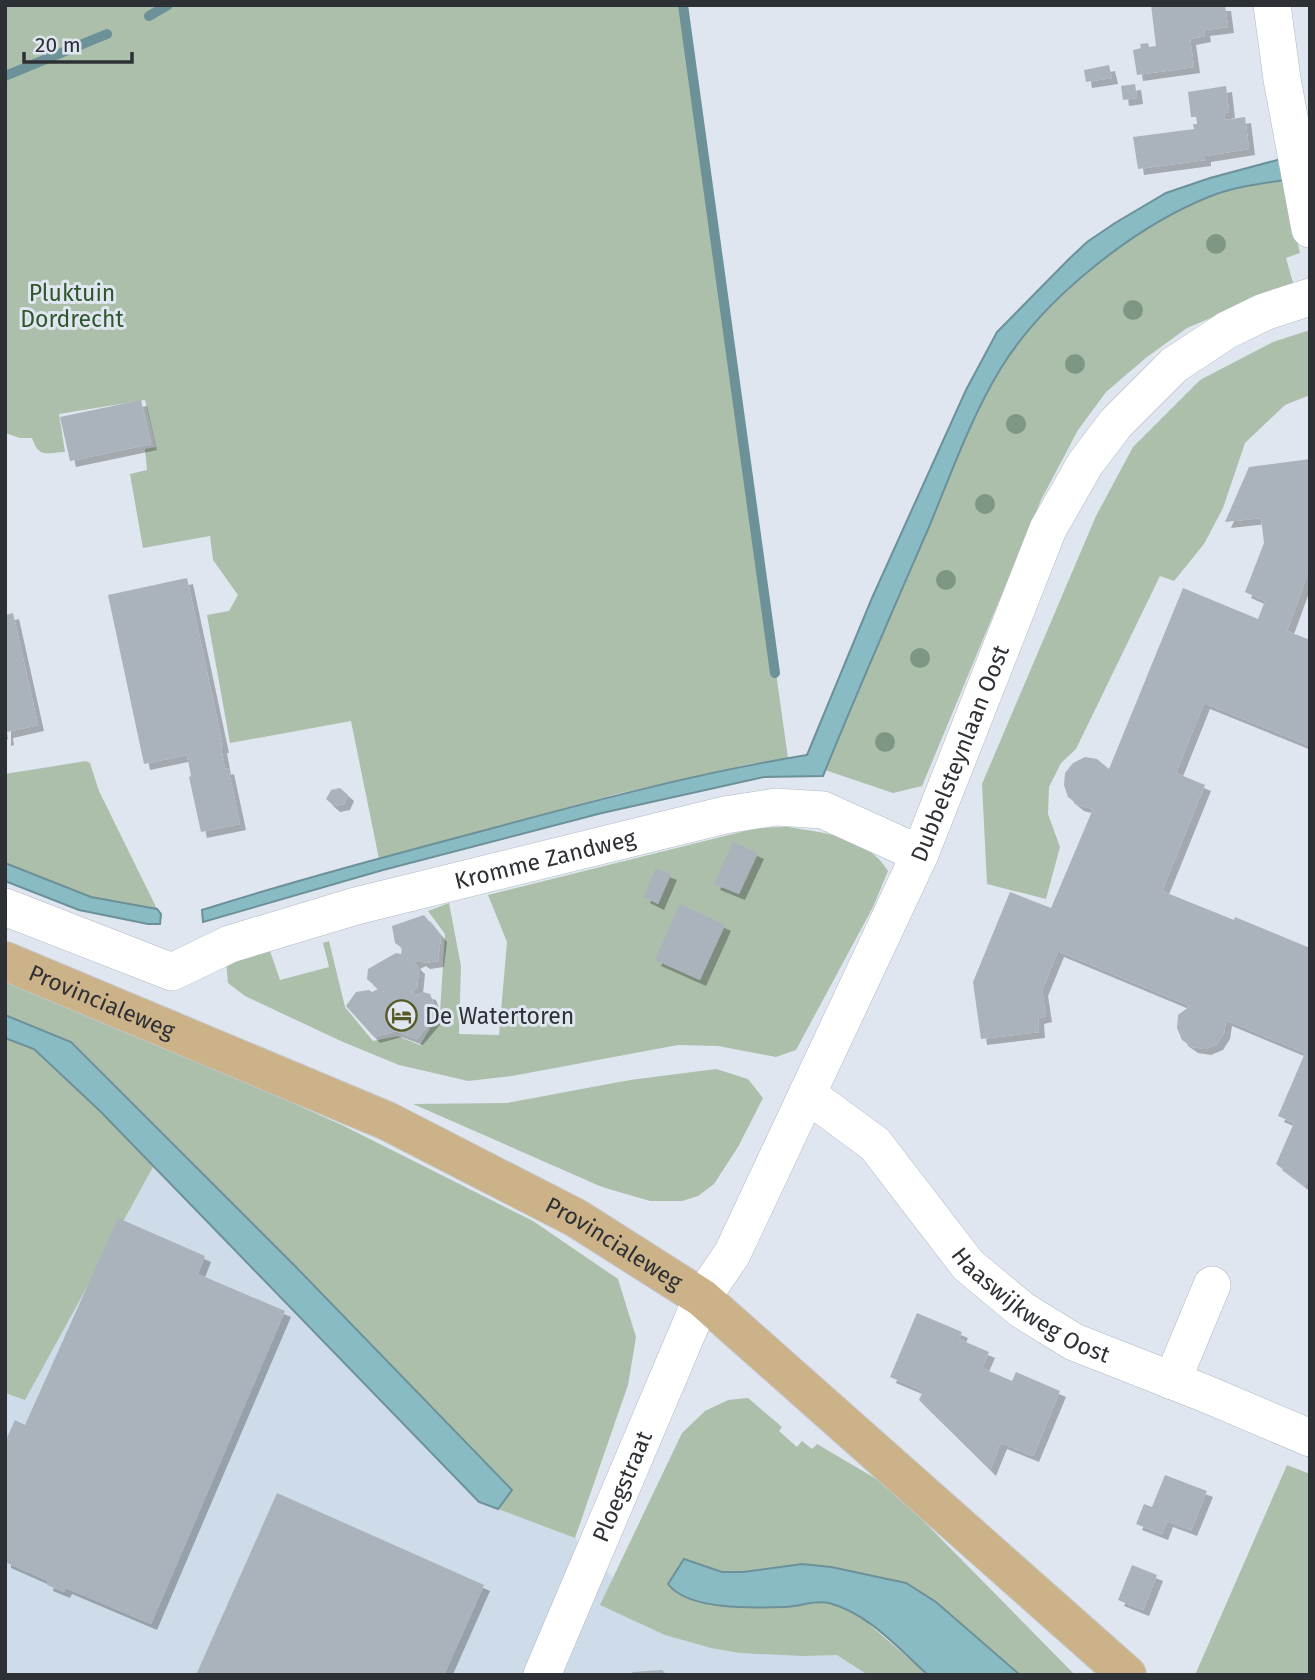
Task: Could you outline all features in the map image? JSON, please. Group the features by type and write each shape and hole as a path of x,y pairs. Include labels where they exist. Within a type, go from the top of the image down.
{"main road":[{"name":"Provincialeweg","path":"5,961 387,1121 576,1218 702,1298 1127,1675"}],"street":[{"path":"1272,5 1282,79 1310,229"},
{"name":"Dubbelsteynlaan Oost","path":"702,1298 732,1254 920,854 1048,529 1085,464 1116,423 1174,365 1227,330 1264,312 1310,297"},
{"name":"Kromme Zandweg","path":"5,907 172,972 230,944 356,906 750,811 776,807 823,810 920,854"},
{"name":"Haaswijkweg Oost","path":"807,1094 875,1144 968,1265 1022,1310 1074,1342 1310,1438"},
{"path":"1172,1381 1212,1285"},
{"name":"Ploegstraat","path":"542,1675 702,1298"}],"shaded area":[{"path":"153,1167 479,1502 575,1538 634,1599 839,1625 895,1675 5,1675 5,1393 25,1400"}],"green space":[{"name":"Pluktuin Dordrecht","path":"5,5 682,5 788,758 617,794 379,859 351,721 230,743 207,615 229,611 238,595 213,560 210,536 143,548 130,474 147,470 145,449 156,447 145,400 59,414 65,452 44,453 37,449 32,438 20,438 5,433"},
{"path":"1283,181 1300,253 1286,258 1293,283 1187,328 1106,392 1078,430 1041,500 922,786 893,793 825,770 969,429 990,387 1019,341 1066,291 1093,267 1152,226 1219,193"},
{"path":"1310,330 1310,395 1285,405 1245,443 1223,508 1204,544 1174,581 1160,576 1076,749 1061,763 1049,787 1048,814 1060,847 1046,899 987,884 982,784 1096,516 1133,447 1200,380 1273,342"},
{"path":"86,761 90,763 99,791 157,909 91,897 5,863 5,774"},
{"path":"787,827 830,834 856,843 879,859 888,871 873,907 796,1050 776,1057 718,1046 678,1045 512,1076 468,1081 399,1065 245,996 228,983 226,962 269,948 280,980 329,967 323,943 329,941 345,1007 373,1041 398,1036 420,1045 440,1012 445,934 428,911 449,903 461,966 459,1034 499,1035 507,942 488,895 757,828"},
{"path":"5,980 184,1054 344,1126 533,1221 618,1279 636,1337 628,1385 575,1538 498,1509 511,1490 71,1042 5,1015"},
{"path":"5,1038 34,1049 100,1111 153,1167 25,1400 5,1393"},
{"path":"716,1069 748,1079 763,1098 738,1147 714,1184 698,1196 682,1201 650,1201 602,1187 413,1104 507,1103 630,1080"},
{"path":"748,1398 782,1427 779,1431 797,1447 802,1441 812,1449 817,1444 890,1487 1075,1675 1020,1675 936,1602 856,1573 802,1564 722,1572 684,1560 718,1606 787,1607 826,1602 856,1613 928,1675 868,1675 837,1655 740,1653 711,1648 665,1635 600,1605 682,1433 705,1411 728,1400"},
{"path":"1287,1465 1310,1474 1310,1675 1195,1675"}],"water":[{"path":"1281,159 1310,176 1223,192 1182,209 1152,226 1122,245 1066,291 1019,342 990,387 971,426 823,776 764,777 602,813 383,870 203,922 202,910 341,869 643,789 807,755 872,598 966,390 997,332 1087,242 1115,223 1166,193"},
{"path":"5,863 91,897 157,909 161,914 160,924 79,910 5,881"},
{"path":"5,1015 71,1042 295,1266 512,1490 498,1509 479,1502 100,1111 34,1049 5,1038"},
{"path":"684,1559 722,1572 802,1564 831,1567 906,1583 936,1602 1020,1675 928,1675 870,1623 829,1603 741,1607 691,1599 668,1584"}],"building":[{"path":"1151,5 1225,5 1228,27 1204,30 1205,36 1190,39 1194,67 1137,75 1133,50 1141,48 1140,44 1156,46"},
{"path":"1109,65 1112,78 1086,82 1084,70"},
{"path":"1135,84 1137,98 1123,100 1121,86"},
{"path":"1226,86 1229,112 1224,113 1225,120 1245,117 1249,149 1205,156 1205,160 1138,169 1133,137 1194,129 1193,124 1197,124 1197,117 1191,117 1188,92"},
{"path":"141,400 151,444 70,461 60,417"},
{"path":"1310,459 1310,568 1287,631 1310,640 1310,746 1204,703 1176,773 1205,785 1162,891 1310,948 1310,1172 1305,1186 1276,1164 1294,1123 1278,1116 1305,1053 1226,1020 1224,1033 1217,1044 1205,1049 1192,1047 1182,1040 1177,1028 1178,1015 1190,1006 1058,951 1042,990 1046,1016 1038,1018 1039,1032 981,1039 973,982 1010,892 1051,908 1093,809 1078,805 1068,797 1064,785 1065,773 1073,763 1085,757 1097,759 1109,769 1183,588 1258,619 1265,601 1245,592 1264,543 1261,518 1225,522 1249,467"},
{"path":"187,578 223,747 225,769 228,768 240,824 201,832 187,755 144,764 108,595"},
{"path":"13,613 38,725 7,732 8,739 5,740 5,615"},
{"path":"340,788 348,795 344,804 334,806 326,799 331,790"},
{"path":"733,842 758,853 739,894 714,884"},
{"path":"656,868 671,874 658,904 644,897"},
{"path":"680,904 725,925 700,980 655,960"},
{"path":"424,915 441,936 438,961 424,963 420,960 414,963 419,968 417,988 411,992 417,995 423,992 430,994 438,1014 417,1039 396,1031 374,1037 346,1006 356,992 372,992 378,989 367,979 368,969 396,953 401,954 402,948 395,943 392,926"},
{"path":"118,1218 205,1256 198,1274 285,1311 151,1624 66,1588 64,1592 47,1585 48,1581 5,1562 5,1442 15,1420 25,1425"},
{"path":"917,1313 962,1332 959,1339 989,1352 982,1368 1012,1381 1016,1372 1060,1391 1033,1456 1001,1443 990,1470 919,1400 923,1391 890,1377"},
{"path":"1165,1475 1207,1491 1191,1530 1167,1521 1162,1534 1136,1524 1144,1504 1152,1507"},
{"path":"277,1493 484,1585 444,1675 196,1675"},
{"path":"1132,1565 1157,1575 1143,1610 1118,1600"},
{"path":"662,1670 667,1675 630,1675 633,1672"}],"waterway":[{"path":"149,16 168,5"},
{"path":"683,5 775,673"},
{"path":"5,76 107,34"}],"place":[{"name":"De Watertoren","path":"402,1016"}]}
